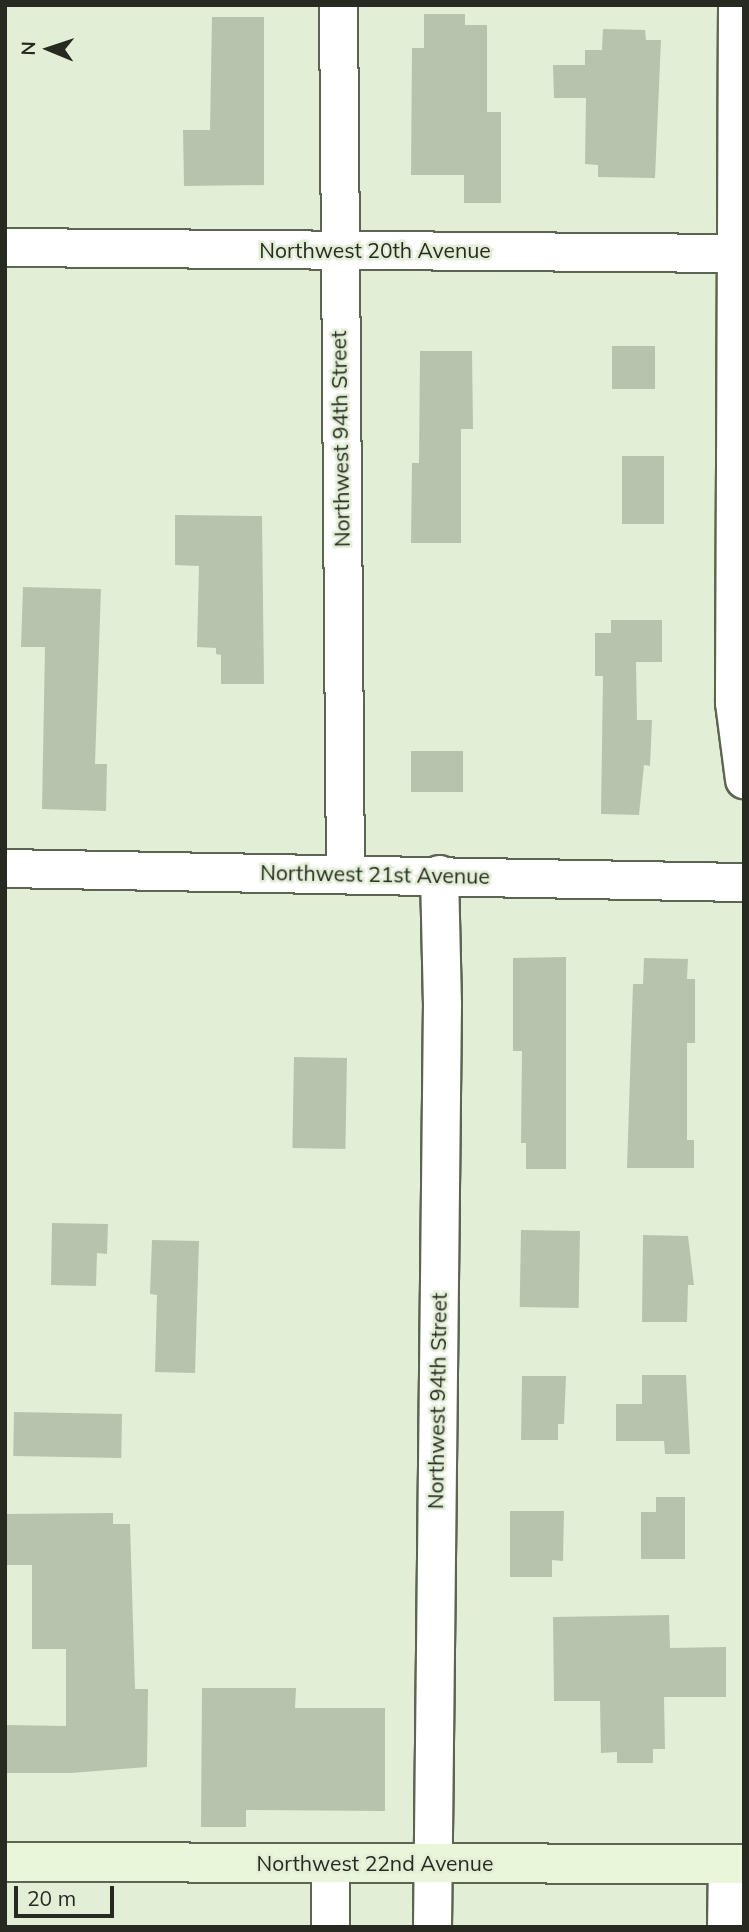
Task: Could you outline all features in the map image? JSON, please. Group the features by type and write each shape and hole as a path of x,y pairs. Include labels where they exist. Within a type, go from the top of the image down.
{"main road":[{"name":"Northwest 22nd Avenue","path":"5,1862 735,1864"}],"street":[{"name":"Northwest 94th Street","path":"338,5 345,873"},
{"path":"737,5 740,253 734,702 744,779"},
{"name":"Northwest 20th Avenue","path":"5,247 740,253"},
{"name":"Northwest 21st Avenue","path":"5,868 439,874 744,882"},
{"name":"Northwest 94th Street","path":"432,1927 442,1005 439,874"},
{"path":"330,1863 330,1927"},
{"path":"726,1927 735,1864"}],"building":[{"path":"424,14 465,14 465,25 487,25 487,112 501,112 501,203 464,203 464,175 411,175 412,48 424,48"},
{"path":"212,17 264,17 264,185 184,186 183,130 210,130"},
{"path":"603,29 645,30 646,40 661,40 655,178 598,177 598,165 585,164 586,98 554,98 553,65 585,65 585,50 602,50"},
{"path":"612,346 655,346 655,389 612,389"},
{"path":"420,351 472,351 473,429 461,429 461,543 411,543 412,463 419,463"},
{"path":"622,456 664,456 664,524 622,524"},
{"path":"175,515 262,516 264,684 221,684 221,655 216,654 216,648 197,647 199,566 175,565"},
{"path":"23,587 101,589 95,764 107,764 106,811 42,809 45,647 21,647"},
{"path":"611,620 662,620 662,662 636,662 637,720 652,720 650,766 644,765 639,815 601,814 603,676 595,676 595,633 611,633"},
{"path":"411,751 463,751 463,792 411,792"},
{"path":"566,957 566,1169 526,1169 526,1143 521,1143 522,1051 513,1051 513,958"},
{"path":"644,958 688,959 687,979 695,979 695,1043 687,1043 687,1140 694,1140 694,1168 627,1168 633,984 643,984"},
{"path":"294,1057 347,1058 345,1149 292,1148"},
{"path":"52,1223 108,1224 107,1254 97,1253 96,1286 51,1285"},
{"path":"521,1230 580,1231 579,1308 520,1307"},
{"path":"643,1235 688,1236 694,1285 688,1285 687,1322 642,1322"},
{"path":"152,1240 199,1241 195,1373 155,1372 157,1295 150,1294"},
{"path":"642,1375 686,1375 690,1454 665,1454 664,1441 616,1441 616,1404 642,1404"},
{"path":"522,1376 566,1376 564,1424 558,1424 558,1440 521,1440"},
{"path":"14,1412 122,1414 121,1458 13,1456"},
{"path":"656,1497 685,1497 685,1559 641,1559 641,1512 656,1512"},
{"path":"510,1511 564,1511 563,1561 552,1560 552,1577 510,1577"},
{"path":"113,1513 113,1524 130,1524 135,1689 148,1689 147,1767 71,1773 6,1773 7,1725 66,1726 66,1649 32,1649 32,1565 5,1565 5,1514"},
{"path":"669,1615 670,1648 726,1647 726,1697 664,1697 665,1749 653,1749 653,1763 617,1763 617,1752 601,1753 600,1701 554,1701 553,1617"},
{"path":"202,1688 296,1688 295,1708 385,1708 385,1811 246,1810 246,1827 201,1827"}]}
